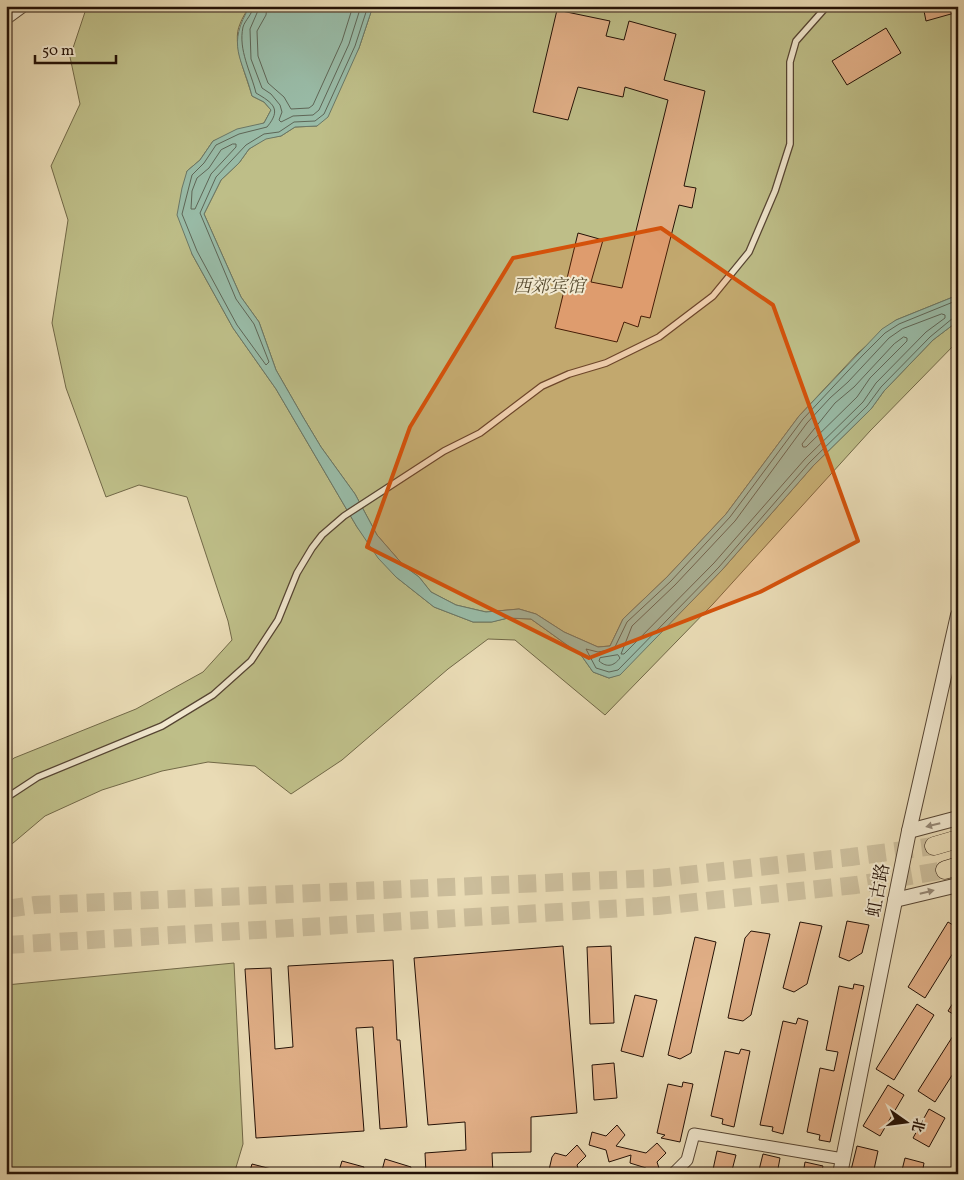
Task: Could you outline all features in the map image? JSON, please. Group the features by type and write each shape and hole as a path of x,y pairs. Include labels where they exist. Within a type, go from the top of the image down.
{"highway":[{"path":"934,846 958,838"}],"street":[{"path":"6,18 21,6"},
{"name":"虹古路","path":"840,1174 909,831 958,615"},
{"path":"909,831 958,818"},
{"path":"896,900 958,885"},
{"path":"673,1174 687,1160 694,1134 843,1159"}],"lane":[{"path":"6,798 38,776 162,726 213,695 252,660 278,620 297,573 312,548 322,535 344,516 444,451 480,433 542,386 569,374 606,363 652,341 713,296 749,252 775,191 790,144 790,62 796,41 828,6"}],"highlighted area":[{"path":"661,228 773,305 858,541 760,592 589,658 367,547 410,427 513,258"}],"green space":[{"path":"87,6 250,6 242,20 237,41 252,96 264,102 271,110 264,123 213,141 200,160 187,171 192,254 233,328 276,389 357,527 396,577 434,607 473,622 491,622 508,618 531,619 581,655 593,672 609,678 620,674 722,570 813,466 871,409 884,391 933,340 958,321 958,341 870,431 713,604 605,715 515,640 488,639 448,669 342,760 291,794 255,766 208,762 162,771 102,790 45,816 6,849 6,765 14,758 136,709 203,672 232,640 228,621 187,497 139,485 106,497 66,388 52,323 68,220 51,166 80,104 70,57"},
{"name":"西郊宾馆","path":"373,6 958,6 958,295 896,320 858,353 799,416 726,514 667,577 623,619 610,646 598,647 564,632 536,614 519,609 486,612 456,605 431,592 419,577 404,566 377,535 355,494 321,447 276,370 259,322 241,297 204,214 221,180 239,163 249,149 266,138 281,136 295,127 317,126 359,48"},
{"path":"234,963 243,1144 234,1174 6,1174 6,985"}],"water":[{"path":"250,6 373,6 359,48 328,117 317,126 295,127 281,136 266,139 249,149 239,163 221,180 204,214 241,297 259,322 276,370 321,447 355,494 377,535 404,566 419,577 431,592 456,605 486,612 519,609 536,614 564,632 598,647 610,646 623,619 667,577 726,514 799,416 882,329 896,320 958,295 958,321 933,340 884,391 871,409 813,466 722,570 620,675 609,678 593,672 581,655 531,619 508,618 492,622 473,622 434,607 396,577 378,558 357,527 276,389 233,328 192,254 177,215 187,171 200,160 213,141 237,129 264,123 271,110 264,102 252,96 238,51 239,31"}],"building":[{"path":"923,6 958,6 958,12 926,21"},
{"path":"557,10 610,21 606,36 624,40 629,21 676,34 664,80 705,91 684,186 696,188 692,208 679,205 650,318 641,316 638,327 624,322 617,342 555,328 578,233 603,240 591,282 622,288 668,100 625,87 623,97 578,87 568,120 533,112"},
{"path":"886,28 901,53 847,85 832,61"},
{"path":"847,921 869,925 862,953 849,961 839,957"},
{"path":"800,922 822,926 807,984 794,992 783,988"},
{"path":"948,922 958,928 958,945 925,998 908,987"},
{"path":"751,931 770,934 751,1015 743,1021 728,1018 745,938"},
{"path":"695,937 716,942 691,1053 680,1059 668,1055"},
{"path":"563,946 577,1113 531,1117 531,1152 492,1153 493,1174 426,1174 425,1153 466,1150 465,1122 428,1125 414,958"},
{"path":"611,946 614,1023 590,1024 587,947"},
{"path":"393,960 397,1040 400,1040 407,1127 380,1129 373,1027 356,1028 364,1131 256,1138 245,969 271,968 275,1049 293,1047 288,966"},
{"path":"854,984 864,986 830,1142 819,1140 820,1135 807,1132 820,1068 834,1071 838,1052 826,1050 839,986 853,989"},
{"path":"635,995 657,1000 643,1057 621,1051"},
{"path":"958,995 958,1017 948,1011"},
{"path":"917,1004 934,1015 894,1080 876,1069"},
{"path":"798,1018 808,1021 783,1134 772,1131 773,1127 760,1125 783,1021 796,1024"},
{"path":"958,1028 958,1066 935,1102 918,1091"},
{"path":"741,1049 750,1051 734,1127 722,1124 723,1119 711,1116 725,1051 739,1054"},
{"path":"614,1063 617,1098 594,1100 592,1065"},
{"path":"683,1082 693,1084 680,1142 661,1138 665,1135 657,1133 668,1084 682,1087"},
{"path":"888,1085 904,1095 880,1136 863,1126"},
{"path":"929,1109 945,1118 929,1147 913,1138"},
{"path":"617,1125 625,1135 616,1146 646,1153 657,1143 666,1153 657,1162 661,1174 647,1174 646,1168 630,1163 631,1155 609,1162 606,1150 589,1145 592,1132 606,1136"},
{"path":"577,1145 586,1156 577,1165 580,1174 548,1174 552,1157 555,1153 566,1156"},
{"path":"857,1146 878,1151 873,1174 850,1174"},
{"path":"717,1151 736,1155 731,1174 712,1174"},
{"path":"763,1154 780,1158 777,1174 758,1174"},
{"path":"905,1158 924,1163 922,1174 901,1174"},
{"path":"385,1159 411,1167 409,1174 381,1174"},
{"path":"342,1161 364,1167 362,1174 338,1174"},
{"path":"805,1162 823,1166 821,1174 803,1174"},
{"path":"252,1164 279,1171 279,1174 249,1174"}],"tunnel":[{"path":"6,909 35,905 658,878 934,846"},
{"path":"6,945 658,906 856,885 945,870"}]}
